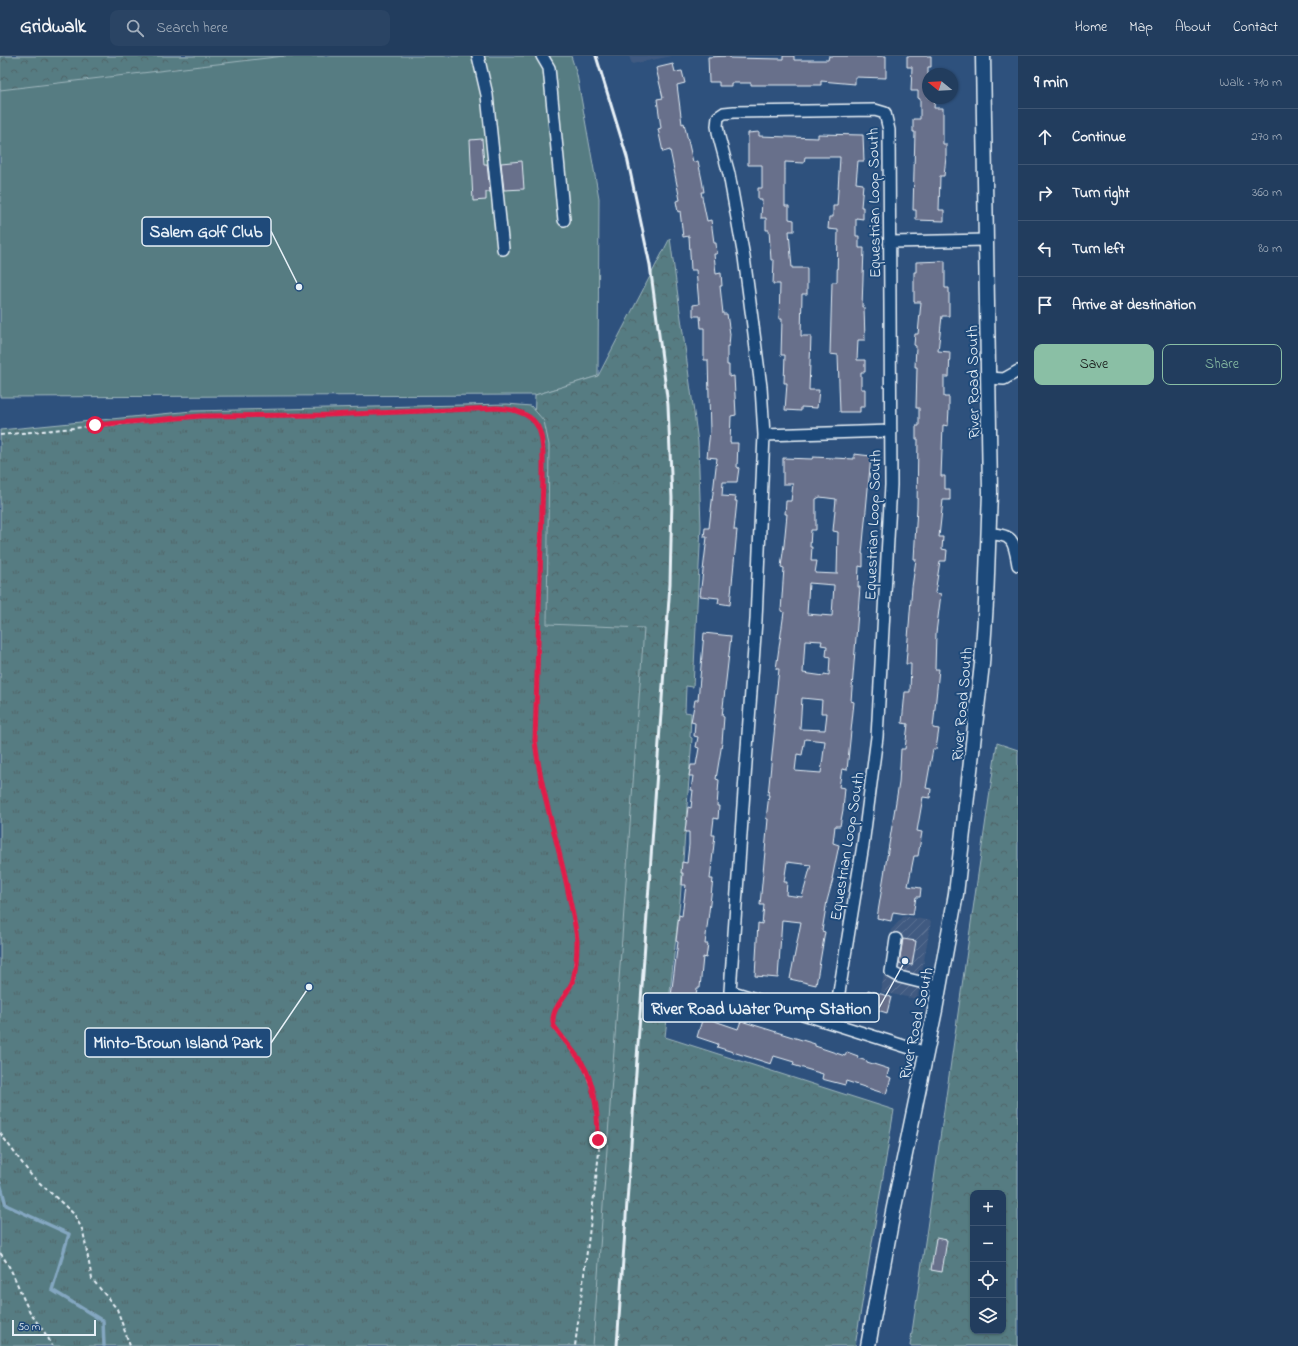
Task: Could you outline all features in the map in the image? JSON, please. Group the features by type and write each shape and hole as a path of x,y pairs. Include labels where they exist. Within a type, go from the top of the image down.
{"main road":[{"name":"River Road South","path":"868,1346 940,986 956,894 975,741 985,626 989,534 987,240 983,56"}],"street":[{"path":"478,56 487,95 503,249"},
{"path":"542,56 549,68 564,220"},
{"name":"Equestrian Loop South","path":"867,109 885,113 889,130 891,242 890,530 877,736 865,831 834,1023 730,991 756,620 764,435 761,387 744,257 729,174 718,132 718,117 724,113 742,112 867,109"},
{"path":"891,242 987,240"},
{"path":"988,378 1004,379 1018,371"},
{"path":"764,435 891,431"},
{"path":"989,534 1007,535 1012,540 1018,564"},
{"path":"896,939 891,972 900,978 940,986"},
{"path":"834,1023 926,1053"}],"path":[{"path":"0,435 139,420 201,416 327,415 497,408 524,412 538,427 543,447 543,478 535,741 539,775 559,850 577,939 573,980 567,993 552,1015 552,1021 554,1026 583,1065 594,1093 598,1129 596,1188 575,1346"},
{"path":"0,1132 34,1179 74,1214 85,1236 92,1279 117,1309 130,1346"},
{"path":"0,1253 9,1264 30,1312 48,1336 52,1346"}],"shaded area":[{"path":"629,56 672,56 632,64"},
{"path":"904,916 931,921 917,999 881,992 891,930"}],"green space":[{"path":"0,56 571,56 577,75 599,198 598,376 535,395 0,397"},
{"path":"0,56 284,56 0,90"},
{"path":"670,238 698,442 701,526 693,687 686,686 685,712 691,713 690,737 692,738 680,901 665,1037 894,1110 855,1346 507,1346 535,395 598,376"},
{"path":"507,404 531,406 544,421 549,445 547,624 644,628 593,1346 0,1346 0,430 192,411"},
{"path":"997,743 1018,750 1018,1346 910,1346"}],"building":[{"path":"730,56 730,58 783,59 783,56 794,56 794,60 828,60 829,56 886,56 886,78 855,77 855,84 821,81 821,85 751,85 751,83 731,83 731,86 719,86 719,82 709,82 708,57"},
{"path":"907,56 931,56 931,67 922,68 922,104 934,104 934,108 943,108 943,144 946,144 946,157 944,176 940,176 939,210 944,210 944,221 916,220 916,210 913,210 915,132 913,132 913,119 920,119 920,99 918,98 918,91 911,91 912,67 907,67"},
{"path":"673,64 675,72 682,71 685,83 677,85 682,124 684,123 693,162 698,161 704,192 701,192 707,221 711,220 714,243 716,243 717,254 714,254 716,274 721,273 722,286 720,286 723,314 727,314 730,334 729,346 727,346 727,365 729,365 729,377 734,376 736,415 731,416 730,443 738,443 737,467 739,468 737,482 723,482 722,496 736,497 735,501 737,501 734,530 737,530 730,605 718,603 719,598 700,596 707,537 704,537 705,528 709,528 717,458 707,457 710,431 708,360 704,360 704,328 701,328 700,316 693,316 693,305 699,304 696,270 691,270 689,236 683,237 680,211 678,212 676,201 680,200 670,150 663,152 658,129 661,128 657,99 663,98 656,68"},
{"path":"759,132 759,136 818,138 818,134 863,135 864,161 858,161 856,183 863,184 861,207 863,207 863,219 856,218 856,236 859,236 859,248 864,248 862,307 864,307 865,340 858,340 857,360 865,360 865,372 861,372 861,389 865,389 865,407 860,407 860,412 840,412 838,355 830,354 832,282 837,282 838,230 828,229 829,217 833,217 833,206 837,206 840,157 805,157 804,163 785,162 785,206 789,206 789,219 794,220 794,231 789,231 792,268 807,268 807,294 802,294 801,336 811,336 809,390 819,390 817,408 801,407 801,411 785,410 787,383 784,383 785,355 781,355 782,319 779,319 780,284 773,284 774,260 771,260 769,230 766,230 766,218 761,218 762,200 758,200 758,188 762,188 762,165 748,165 748,133"},
{"path":"482,139 484,164 487,164 490,192 486,192 486,200 473,201 470,140"},
{"path":"522,161 524,189 504,190 501,163"},
{"path":"945,261 945,288 949,288 949,316 942,316 938,351 950,352 949,377 944,377 944,397 949,397 949,409 948,426 943,425 941,476 945,476 945,489 950,489 950,500 943,500 939,537 943,537 942,549 947,550 946,561 940,561 935,593 941,594 936,633 935,669 939,669 933,728 939,729 936,749 933,749 926,788 931,789 930,798 923,797 917,831 922,832 918,856 914,856 908,886 921,888 920,897 916,897 913,915 893,912 891,921 877,918 899,783 901,749 905,749 908,724 902,723 905,692 910,692 911,664 906,664 912,587 916,559 914,559 917,507 918,439 916,439 916,426 919,426 919,408 916,408 916,346 914,345 915,334 918,334 921,302 914,302 914,272 916,272 916,262"},
{"path":"854,454 871,456 862,554 863,567 859,566 858,587 860,587 851,701 854,702 847,770 842,769 839,787 845,788 843,810 840,826 835,826 833,843 839,845 822,931 825,932 816,985 790,979 801,922 782,920 778,978 755,976 758,923 762,924 764,905 760,905 775,725 773,725 779,669 776,669 784,612 781,611 784,568 781,567 787,514 785,514 786,501 791,501 793,484 783,484 783,458 812,459 813,457 854,459","holes":["820,497 836,499 833,531 838,532 837,574 815,573 817,561 811,561 811,530 816,530 816,499","809,583 834,585 832,616 807,614","805,640 822,641 821,645 827,646 826,656 830,657 829,675 824,674 824,676 803,673","802,698 822,700 821,713 827,713 825,730 800,729","805,739 825,741 821,773 795,771 797,754 802,755","787,862 811,865 802,897 786,895 787,882 784,882"]},
{"path":"704,633 731,636 722,716 724,717 722,743 716,779 719,780 717,806 719,806 718,819 714,818 712,835 715,835 710,879 713,879 705,944 708,944 706,958 703,957 700,988 697,988 694,1012 672,1009 674,996 671,996 678,942 676,941 679,915 682,916 686,885 682,885 683,873 681,873 682,862 687,863 689,845 689,832 685,832 688,807 691,808 693,776 689,776 691,765 696,765 699,748 696,747 698,737 694,736 695,723 691,722 695,700 698,700"},
{"path":"903,939 916,941 912,965 899,963"},
{"path":"868,990 891,997 887,1013 871,1008 872,1004 864,1002"},
{"path":"703,1017 738,1029 741,1021 815,1044 815,1046 845,1056 847,1052 858,1056 857,1058 889,1069 887,1076 891,1078 886,1094 846,1081 845,1085 822,1079 823,1074 793,1065 794,1062 774,1056 771,1064 717,1047 718,1044 697,1037"},
{"path":"936,1238 947,1240 942,1272 931,1270"}],"waterway":[{"path":"0,1183 6,1205 69,1234 52,1290 103,1321 104,1346"}],"railway":[{"path":"596,56 627,157 650,265 668,405 672,498 670,584 617,1346"}],"place":[{"name":"Salem Golf Club","path":"299,287"},
{"name":"River Road Water Pump Station","path":"905,961"},
{"name":"Minto-Brown Island Park","path":"309,987"}],"route":[{"path":"95,425 139,420 201,416 327,415 497,408 524,412 535,422 541,436 543,447 540,608 535,741 539,775 548,802 558,843 577,939 576,964 573,980 567,993 552,1015 552,1021 554,1026 583,1065 589,1080 594,1093 597,1111 598,1140"}]}
